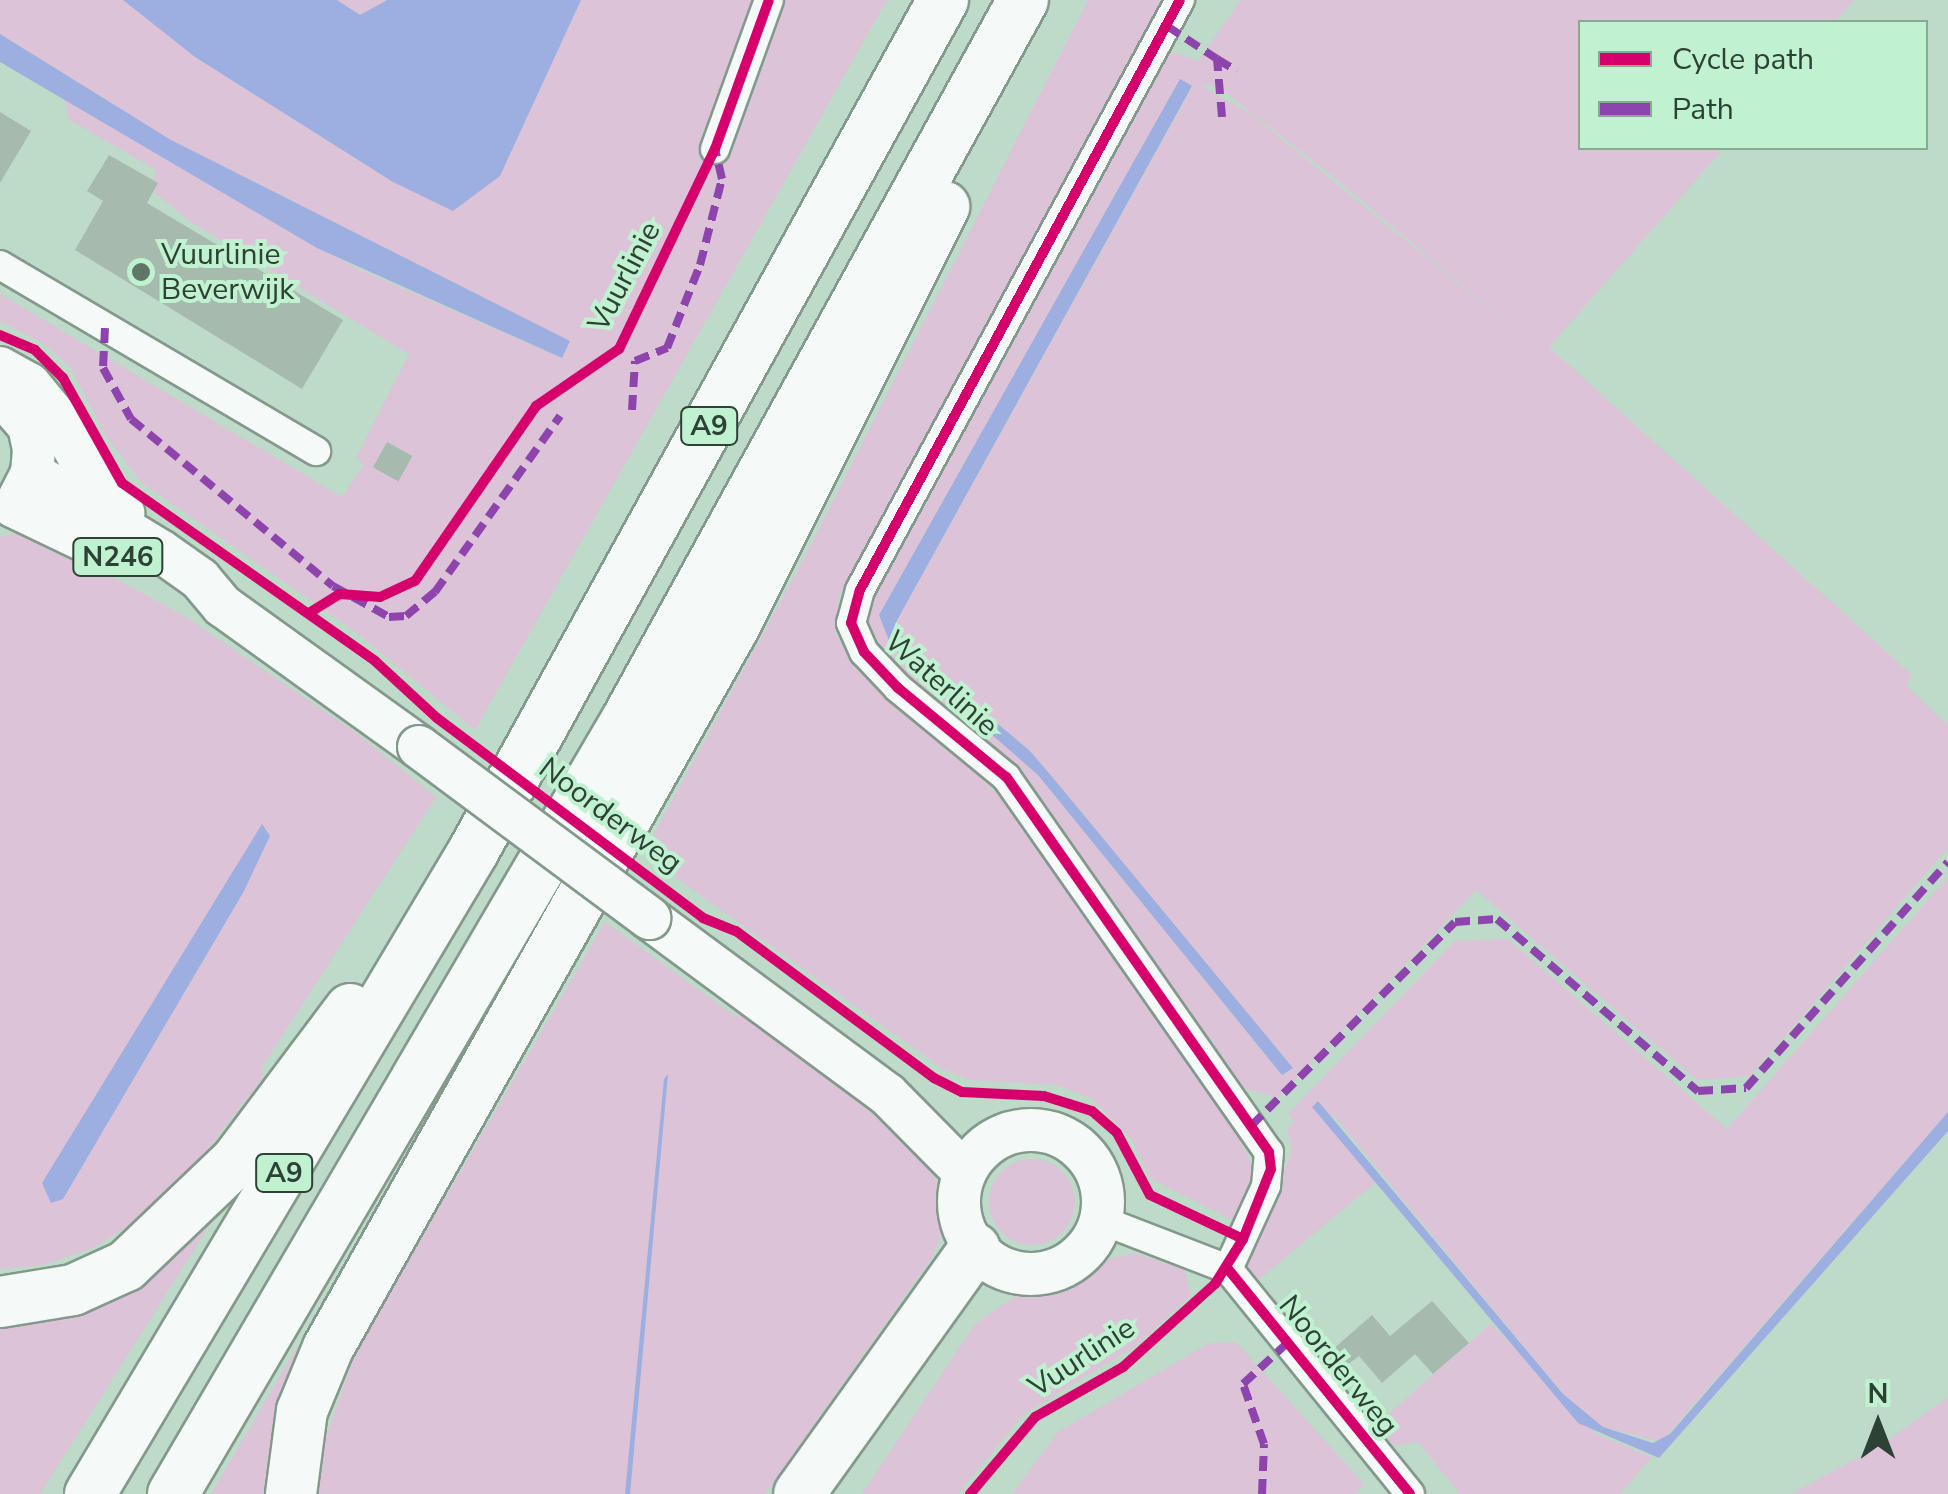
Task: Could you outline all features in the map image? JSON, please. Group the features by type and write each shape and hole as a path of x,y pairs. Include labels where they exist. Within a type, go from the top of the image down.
{"highway":[{"name":"A9","path":"90,1494 474,850 943,0"},
{"name":"A9","path":"173,1494 626,721 1023,0"},
{"name":"A9","path":"291,1494 302,1411 328,1348 574,921 801,498 938,227 983,78"},
{"name":"A9","path":"0,1302 73,1290 126,1266 207,1194 474,850"},
{"path":"799,1494 989,1259"},
{"path":"836,1494 989,1259"}],"main road":[{"name":"Noorderweg","path":"0,368 29,384 58,420 99,494 162,552 200,579 222,606"},
{"path":"0,393 29,426 15,498"},
{"name":"Noorderweg","path":"15,498 162,552"},
{"name":"Noorderweg","path":"15,498 222,606 419,747 886,1094 924,1106 977,1158"},
{"path":"1037,1130 1082,1150 1096,1171 1101,1220 1074,1260 1039,1273 989,1259 960,1212 977,1158 1037,1130"}],"street":[{"path":"715,150 769,0"},
{"name":"Waterlinie","path":"1180,0 860,590 851,622 864,652 898,688 1006,777 1269,1152 1266,1186 1228,1269"},
{"path":"0,265 316,451"},
{"name":"Noorderweg","path":"1101,1220 1228,1269 1410,1494"}],"shaded area":[{"path":"0,0 887,0 475,730 357,633 141,482 106,436 70,367 44,344 0,321 0,294 342,497 364,464 356,458 409,354 188,220 152,190 156,170 68,119 65,99 354,267 562,358 401,258 171,140 0,40"},
{"path":"1088,0 1169,0 839,596 835,633 859,669 969,764 1029,829 1231,1121 1251,1162 1251,1183 1234,1221 1151,1179 1131,1138 1091,1098 1057,1085 968,1080 943,1069 643,854 795,575"},
{"path":"1241,0 1854,0 1836,20 1578,20 1578,150 1722,150 1549,347 1911,674 1906,686 1948,725 1948,848 1750,1076 1697,1080 1476,890 1278,1098 1247,1089 1239,1094 1013,773 984,739 873,651 863,594 1162,59 1173,52 1198,61","holes":["1180,80 1192,87 895,624 913,653 1029,750 1054,779 1292,1068 1282,1075 1038,775 916,667 879,615","1211,85 1229,95 1332,176 1529,341 1251,114 1202,86"]},
{"path":"38,536 186,617 355,732 436,797 262,1067 263,1078 189,1173 136,1221 93,1248 43,1265 0,1269 0,537"},
{"path":"1948,877 1948,1112 1661,1442 1603,1427 1563,1394 1335,1117 1313,1107 1376,1182 1251,1286 1245,1267 1292,1151 1287,1129 1294,1121 1288,1114 1455,941 1508,939 1727,1129"},
{"path":"605,922 735,1016 747,1014 895,1127 931,1167 939,1188 941,1235 933,1256 765,1494 317,1494 320,1454 356,1352"},
{"path":"1032,1159 1056,1166 1068,1178 1075,1202 1068,1226 1056,1238 1032,1245 1008,1238 996,1226 989,1202 996,1178 1008,1166"},
{"path":"233,1188 40,1494 0,1494 0,1313"},
{"path":"1135,1253 1185,1270 1191,1295 1137,1345 1024,1414 958,1494 862,1494 975,1324 1020,1293 1062,1286 1100,1261"},
{"path":"1491,1323 1596,1434 1652,1457 1620,1494 1460,1494 1418,1442 1394,1446 1376,1425"},
{"path":"1236,1342 1364,1484 1355,1494 1012,1494 1058,1432 1209,1343"},
{"path":"298,1345 312,1355 279,1494 211,1494"},
{"path":"1948,1397 1948,1494 1791,1494 1883,1444"}],"water":[{"path":"123,0 337,0 360,15 387,0 581,0 500,176 453,211 393,182 195,57"},
{"path":"0,34 171,140 570,341 562,358 317,248 0,62"},
{"path":"1180,79 1192,86 895,624 913,653 1029,750 1054,779 1293,1068 1282,1075 1038,775 892,648 879,615"},
{"path":"262,824 270,836 244,891 63,1199 51,1203 42,1183"},
{"path":"668,1074 630,1494 625,1494 664,1079"},
{"path":"1318,1101 1563,1394 1603,1427 1653,1443 1670,1434 1948,1112 1948,1131 1659,1458 1578,1423 1312,1107"}],"building":[{"path":"0,112 31,131 0,183"},
{"path":"109,155 158,183 147,203 343,320 302,389 75,250 103,201 87,191"},
{"path":"387,442 412,456 398,481 373,467"},
{"path":"1432,1301 1469,1343 1433,1374 1415,1354 1382,1383 1359,1356 1335,1374 1323,1358 1372,1315 1390,1336"}],"marked path":[{"path":"1167,26 1217,59"},
{"path":"1222,117 1217,59 1237,71"},
{"path":"632,410 635,361 667,348 700,265 722,179 715,149"},
{"path":"105,328 103,368 131,419 333,586 389,617 406,616 435,592 560,416"},
{"path":"1251,1126 1455,922 1497,919 1698,1091 1746,1088 1948,862"},
{"path":"1262,1494 1264,1444 1243,1384 1286,1344"}],"cycle path":[{"name":"Vuurlinie","path":"309,613 340,594 380,597 415,581 536,406 619,349 715,149 769,0"},
{"name":"Vuurlinie","path":"970,1494 1035,1417 1123,1367 1215,1284 1243,1239 1271,1169 1269,1152 1006,777 898,688 864,652 851,623 860,590 1180,0"},
{"path":"0,335 35,350 63,378 122,483 375,661 437,718 703,918 736,931 934,1078 962,1092 1044,1096 1092,1111 1117,1133 1150,1195 1243,1239"},
{"path":"1228,1269 1410,1494"}],"place":[{"name":"Vuurlinie Beverwijk","path":"141,272"}]}
